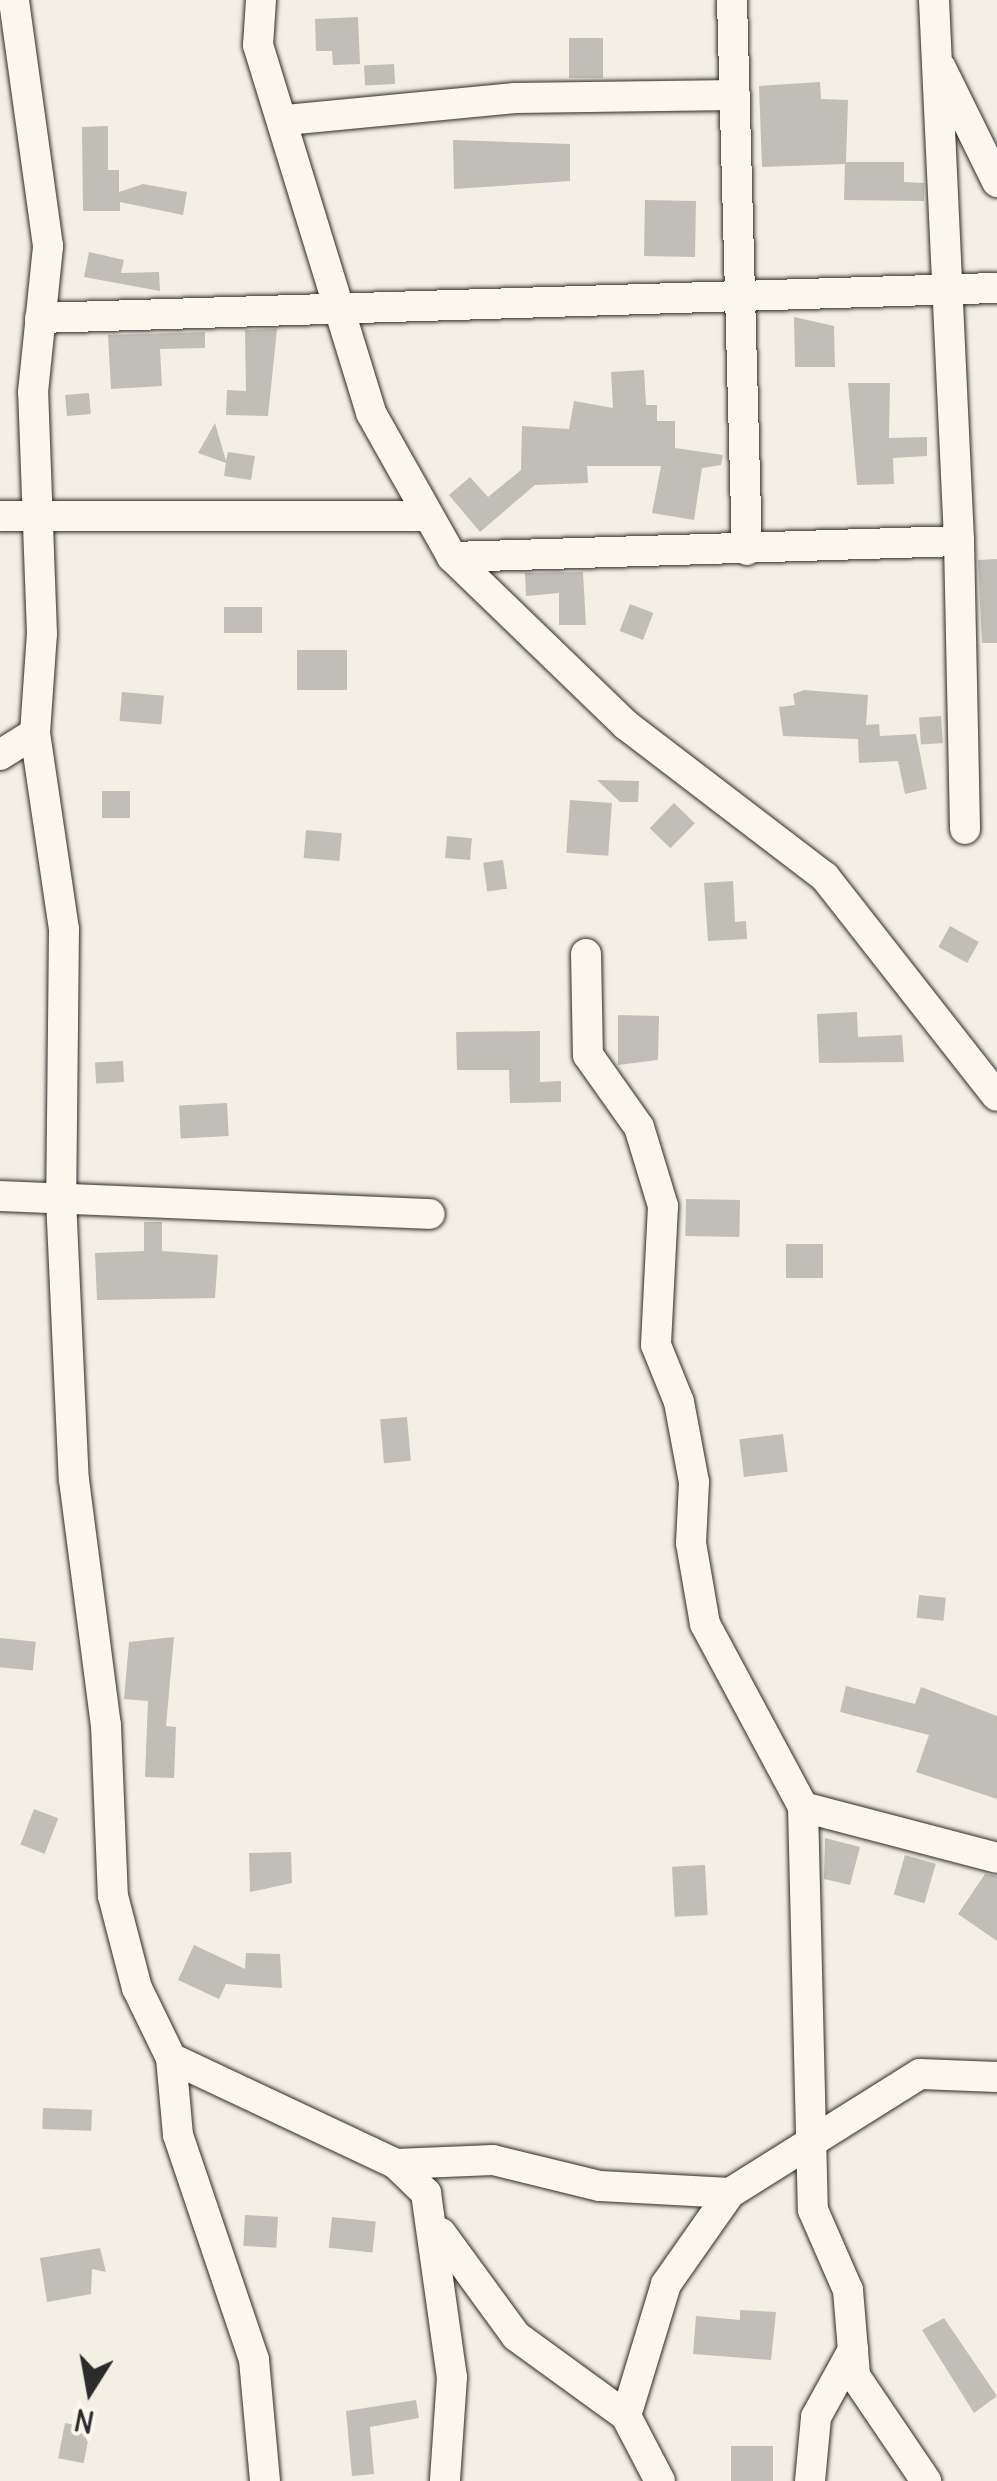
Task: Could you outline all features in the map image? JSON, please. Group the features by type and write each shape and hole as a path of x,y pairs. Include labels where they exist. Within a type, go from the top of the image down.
{"street":[{"path":"14,0 48,246 33,392 40,511 35,733 64,929 61,1199 74,1480 106,1725 113,1896 137,1988 171,2058 178,2135 254,2360 265,2481"},
{"path":"261,0 258,44 286,120 371,414 425,516 452,557 626,724 825,877 997,1096"},
{"path":"732,0 747,550"},
{"path":"934,0 943,296 959,541 964,829"},
{"path":"936,57 997,182"},
{"path":"286,120 515,98 734,95"},
{"path":"40,318 337,305 740,296 943,296 997,288"},
{"path":"0,516 40,511 425,516"},
{"path":"452,557 959,541"},
{"path":"0,755 35,733"},
{"path":"586,954 588,1056 638,1127 663,1206 656,1345 680,1402 694,1482 690,1543 705,1624 803,1807 813,2210 848,2290 855,2376 926,2481"},
{"path":"0,1196 430,1214"},
{"path":"803,1807 997,1858"},
{"path":"171,2058 396,2164 426,2192 452,2377 445,2481"},
{"path":"626,2416 666,2284 730,2193 920,2074 997,2077"},
{"path":"396,2164 494,2160 600,2186 730,2193"},
{"path":"433,2223 516,2336 626,2416 660,2481"},
{"path":"810,2481 816,2417 853,2350"}],"building":[{"path":"358,17 360,64 333,65 332,51 316,51 315,19"},
{"path":"569,38 603,38 603,78 569,78"},
{"path":"394,64 395,84 365,86 364,66"},
{"path":"820,82 821,99 848,100 846,162 904,162 904,182 924,183 924,201 844,200 845,164 762,167 759,86"},
{"path":"108,126 108,170 119,170 119,192 143,184 187,192 183,215 120,202 120,211 83,211 82,127"},
{"path":"453,140 570,144 570,181 454,189"},
{"path":"645,200 696,201 695,257 644,256"},
{"path":"89,252 124,260 121,273 159,272 160,291 84,277"},
{"path":"794,317 834,326 835,367 795,367"},
{"path":"277,329 268,416 226,415 227,390 246,391 245,330"},
{"path":"205,332 205,348 160,349 162,386 111,389 108,335"},
{"path":"644,370 646,405 657,405 657,421 675,421 675,448 723,455 721,465 702,468 694,520 652,513 661,466 587,466 588,483 535,485 480,532 449,495 470,477 488,497 521,470 522,426 569,429 574,401 613,408 611,372"},
{"path":"848,383 890,383 889,438 927,437 927,456 893,458 894,484 857,485"},
{"path":"89,393 91,414 67,416 65,395"},
{"path":"215,423 226,461 228,452 255,456 251,480 224,476 226,463 198,453"},
{"path":"997,559 997,643 982,643 978,560"},
{"path":"583,572 586,625 559,625 559,593 526,596 525,573"},
{"path":"630,604 653,613 643,640 620,631"},
{"path":"224,607 262,607 262,633 224,633"},
{"path":"297,650 347,650 347,690 297,690"},
{"path":"804,690 868,695 866,725 879,724 880,736 916,734 927,789 905,794 898,761 859,763 858,739 783,736 779,707 795,705 793,694"},
{"path":"122,692 164,696 161,725 119,721"},
{"path":"941,716 943,743 921,744 919,718"},
{"path":"597,780 639,781 638,802 620,802"},
{"path":"102,791 130,791 130,818 102,818"},
{"path":"570,800 612,803 608,856 566,853"},
{"path":"674,803 695,823 671,848 650,828"},
{"path":"306,830 342,833 339,861 304,858"},
{"path":"447,836 472,838 470,860 445,858"},
{"path":"503,860 507,889 487,892 483,863"},
{"path":"733,881 735,922 746,921 747,939 708,941 704,883"},
{"path":"950,926 979,942 967,963 938,947"},
{"path":"857,1012 858,1037 902,1035 904,1062 819,1063 817,1014"},
{"path":"618,1015 659,1016 658,1060 618,1065"},
{"path":"540,1031 540,1082 561,1081 561,1102 510,1103 509,1070 457,1070 456,1032"},
{"path":"123,1061 124,1082 96,1083 95,1062"},
{"path":"227,1103 229,1136 181,1138 179,1106"},
{"path":"686,1199 740,1200 739,1237 685,1236"},
{"path":"144,1222 162,1222 162,1251 218,1255 215,1298 97,1300 95,1253 144,1251"},
{"path":"786,1244 823,1244 823,1278 786,1278"},
{"path":"407,1417 411,1461 384,1463 380,1419"},
{"path":"783,1434 788,1472 744,1477 739,1439"},
{"path":"919,1595 946,1598 943,1621 917,1618"},
{"path":"174,1637 166,1726 176,1727 174,1778 145,1777 148,1701 124,1699 129,1642"},
{"path":"0,1638 36,1642 33,1671 0,1667"},
{"path":"846,1686 915,1704 921,1687 997,1716 997,1799 916,1772 929,1735 840,1712"},
{"path":"34,1809 58,1818 45,1854 20,1844"},
{"path":"825,1838 860,1847 850,1885 824,1879"},
{"path":"291,1852 292,1883 250,1892 249,1853"},
{"path":"905,1855 936,1864 924,1903 894,1894"},
{"path":"705,1865 708,1915 675,1917 672,1867"},
{"path":"985,1874 997,1876 997,1941 958,1914"},
{"path":"194,1945 245,1969 246,1953 280,1954 282,1988 226,1984 219,1999 178,1980"},
{"path":"43,2108 92,2110 91,2131 42,2129"},
{"path":"245,2215 278,2217 276,2248 243,2246"},
{"path":"332,2217 376,2222 373,2252 329,2248"},
{"path":"100,2248 106,2272 92,2269 91,2294 47,2302 40,2258"},
{"path":"740,2310 776,2312 771,2360 693,2354 696,2316 740,2320"},
{"path":"944,2318 997,2396 974,2413 922,2330"},
{"path":"416,2400 419,2418 370,2427 374,2474 352,2476 346,2411"},
{"path":"65,2423 91,2428 84,2463 58,2458"},
{"path":"731,2446 773,2446 773,2481 731,2481"}]}
